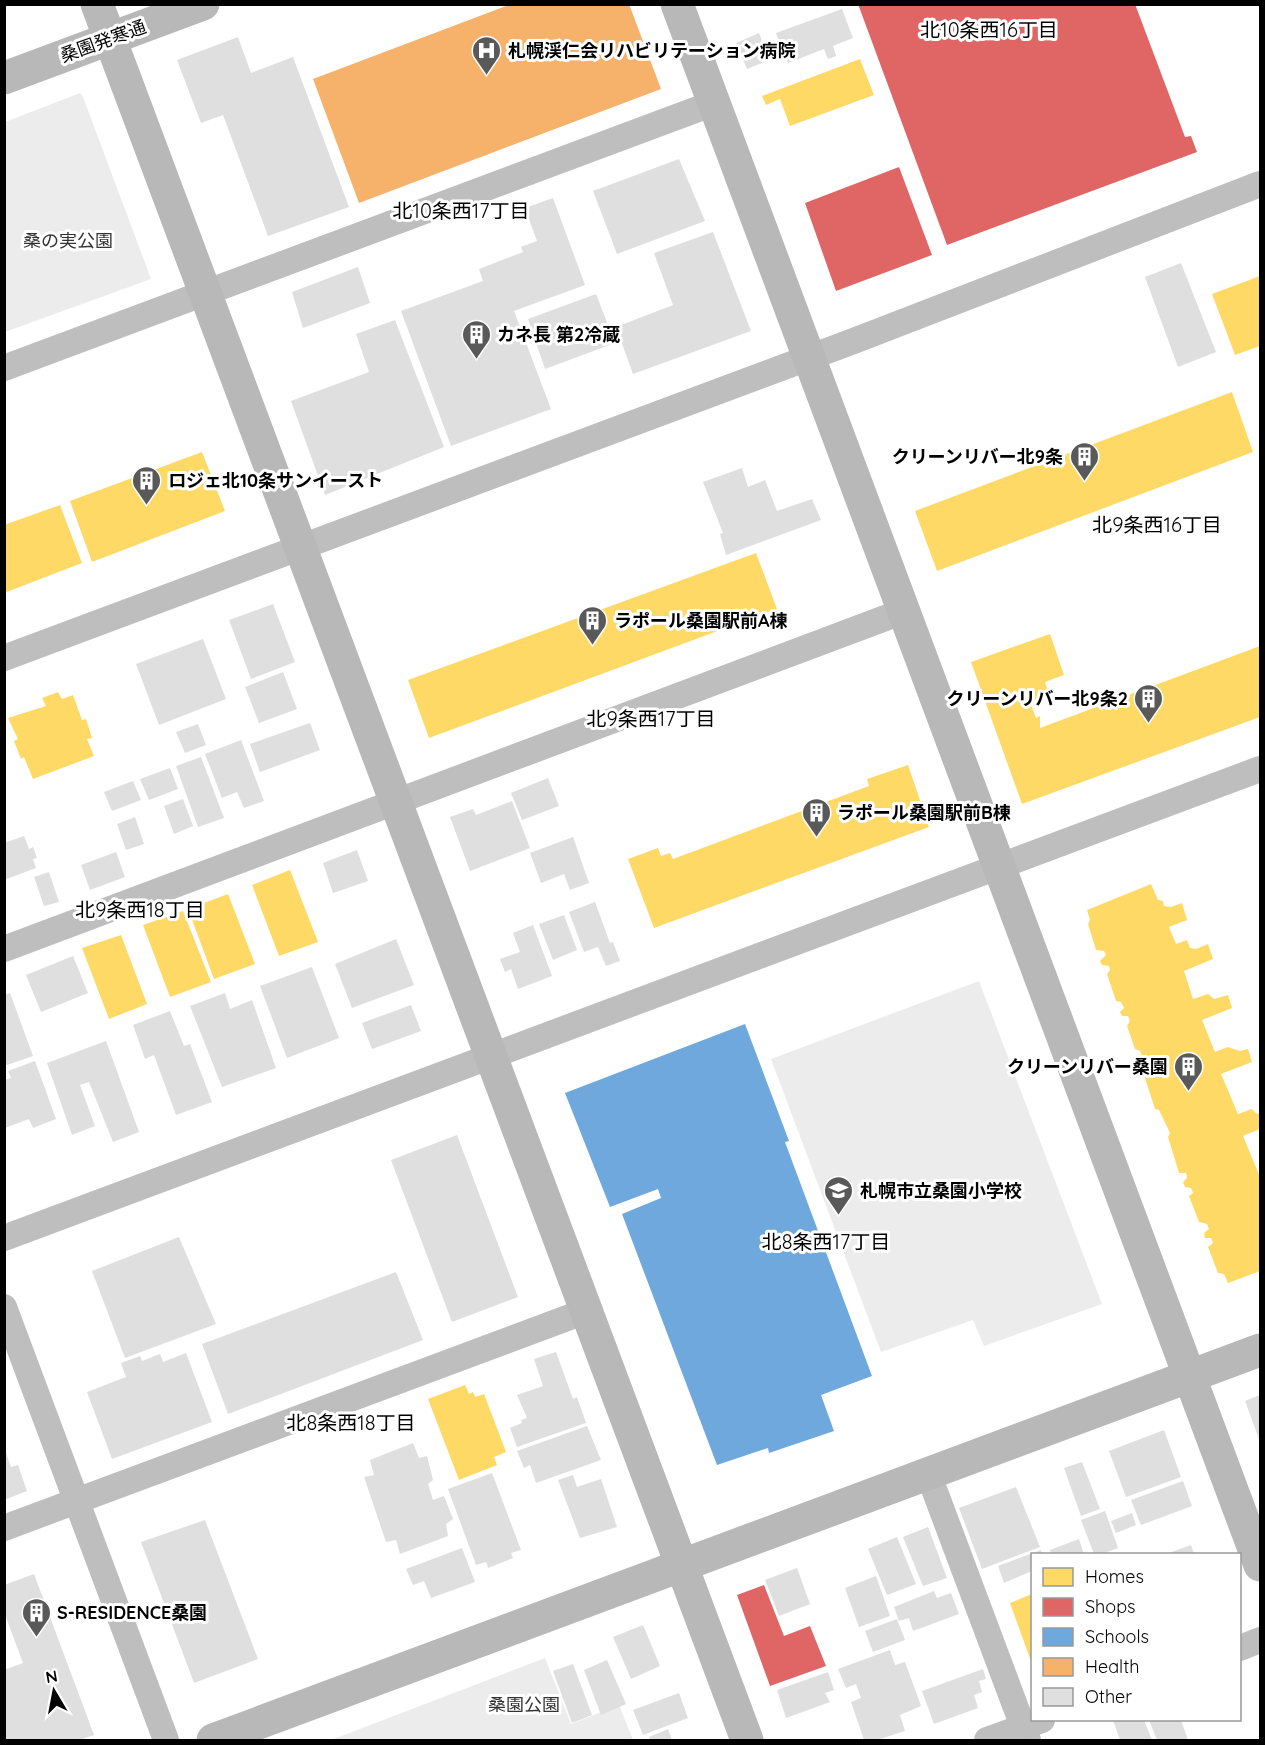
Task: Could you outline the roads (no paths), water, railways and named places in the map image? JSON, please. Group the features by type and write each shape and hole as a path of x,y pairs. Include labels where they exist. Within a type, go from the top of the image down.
{"street":[{"path":"97,4 747,1740"},
{"name":"桑園発寒通","path":"4,78 202,4"},
{"path":"677,4 1260,1565"},
{"path":"4,368 714,103"},
{"path":"4,658 1037,271 1260,184"},
{"path":"4,949 904,611"},
{"path":"4,1238 1260,769"},
{"path":"4,1307 166,1740"},
{"path":"4,1528 586,1311"},
{"path":"213,1740 1260,1350"},
{"path":"928,1473 1031,1729 987,1740"},
{"path":"1241,1647 1260,1640"}],"place":[{"name":"札幌渓仁会リハビリテーション病院","path":"487,76"},
{"name":"カネ長 第2冷蔵","path":"476,360"},
{"name":"クリーンリバー北9条","path":"1084,482"},
{"name":"ロジェ北10条サンイースト","path":"147,506"},
{"name":"ラポール桑園駅前A棟","path":"593,646"},
{"name":"クリーンリバー北9条2","path":"1149,724"},
{"name":"ラポール桑園駅前B棟","path":"816,838"},
{"name":"クリーンリバー桑園","path":"1189,1092"},
{"name":"札幌市立桑園小学校","path":"839,1216"},
{"name":"S-RESIDENCE桑園","path":"36,1638"}],"district":[{"name":"北10条西16丁目","path":"989,29"},
{"name":"北10条西17丁目","path":"461,210"},
{"name":"北9条西16丁目","path":"1157,524"},
{"name":"北9条西17丁目","path":"651,718"},
{"name":"北9条西18丁目","path":"140,909"},
{"name":"北8条西17丁目","path":"826,1241"},
{"name":"北8条西18丁目","path":"351,1422"}],"park label":[{"name":"桑の実公園","path":"68,240"},
{"name":"桑園公園","path":"524,1704"}]}
